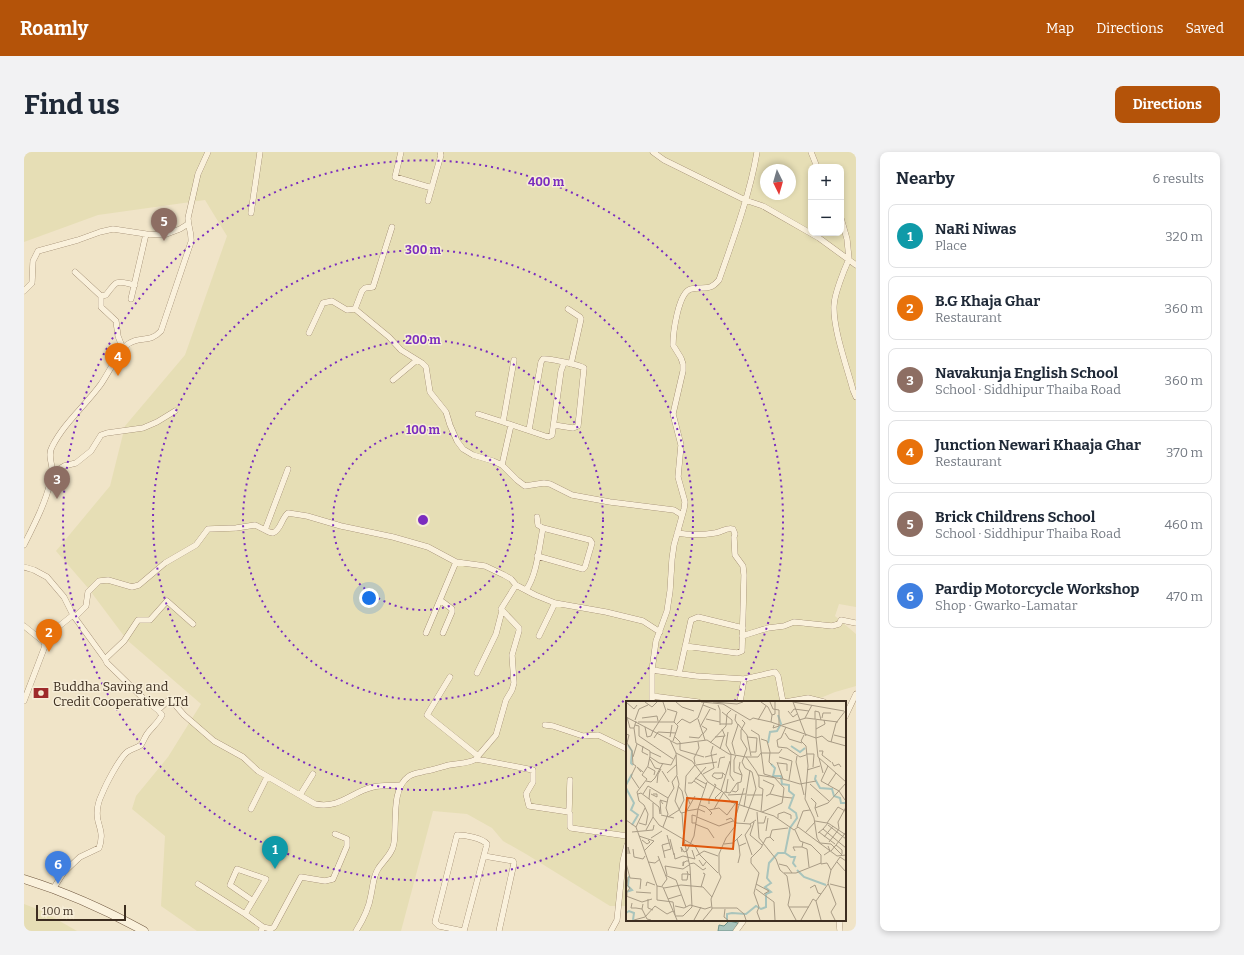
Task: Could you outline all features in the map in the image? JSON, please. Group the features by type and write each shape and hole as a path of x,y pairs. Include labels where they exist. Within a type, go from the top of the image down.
{"main road":[{"path":"24,879 100,908 144,931"}],"street":[{"path":"24,545 38,516 50,482 52,469 49,453 65,427 100,385 123,349 134,340 152,338 161,331 191,242 192,233 188,224 188,218 198,174 208,152"},
{"path":"251,213 260,152"},
{"path":"400,152 395,177 432,188"},
{"path":"428,201 441,155 440,152"},
{"path":"653,152 664,160 745,200 763,206 819,238 856,265"},
{"path":"683,701 652,699 652,670 656,641 668,604 674,545 685,502 678,477 681,445 673,414 683,371 681,358 673,345 676,322 680,304 686,291 714,286 719,280 745,200 757,152"},
{"path":"811,152 816,164"},
{"path":"24,291 32,283 32,261 38,251 114,229 164,236 188,224"},
{"path":"355,309 362,291 365,288 373,287 392,227"},
{"path":"844,229 849,259 843,270 834,307 838,333 856,397"},
{"path":"131,299 146,234"},
{"path":"76,272 101,296 101,307 116,321 118,336 123,349"},
{"path":"101,296 106,295 115,283 119,282 135,285"},
{"path":"309,333 323,303 332,301 347,310 355,309 401,350 426,367 430,392 446,412 457,441 463,449 473,455 502,465 525,486 544,483 550,484 572,495 610,502 674,510 682,515"},
{"path":"568,309 580,316 581,319 571,364"},
{"path":"529,430 540,362 547,358 578,365 584,368 578,426 573,428 554,425"},
{"path":"393,380 417,360"},
{"path":"503,422 514,360"},
{"path":"478,414 511,425 550,436 552,435 561,371 564,363"},
{"path":"51,474 64,466 76,463 82,459 90,451 101,435 149,426 175,411"},
{"path":"502,465 511,425"},
{"path":"265,530 288,469"},
{"path":"24,701 44,650 44,642 53,631 86,606 88,592 99,581 108,580 132,587 139,585 166,563 196,545 208,530 255,525 269,532 276,532 288,514 307,516 341,526 392,537 428,547 456,562 485,566 511,579 516,585 555,603 606,612 643,621 660,632"},
{"path":"537,517 538,525 543,528 590,540 592,543 586,567 583,569 537,556"},
{"path":"526,590 530,584 543,528"},
{"path":"677,533 688,535 714,533 729,528 734,529 736,555 743,566 742,651 685,646"},
{"path":"426,633 456,562"},
{"path":"24,567 34,570 47,577 64,597 74,616 108,663 129,685 162,715 159,722 147,734 141,745 128,751 120,760 101,796 97,813 102,831 99,848 80,857 64,872 53,889"},
{"path":"477,673 496,634 502,611 501,606 516,585"},
{"path":"440,600 452,609 443,634"},
{"path":"106,659 124,641 138,620 150,620 167,601 192,624"},
{"path":"539,636 555,603"},
{"path":"356,931 368,908 373,882 378,869 394,845 397,796 401,785 408,777 416,773 467,762 477,758 496,735 506,700 514,683 512,655 519,631 519,628 502,611"},
{"path":"679,674 690,622 694,618 698,617 743,628"},
{"path":"742,636 768,628 784,626 794,622 832,626 839,624 842,620 856,623"},
{"path":"24,626 44,642"},
{"path":"652,670 696,676 744,679 775,672 777,673 784,701"},
{"path":"450,677 427,715 477,758 533,771 533,782 526,794 529,806 569,812"},
{"path":"740,701 744,679"},
{"path":"846,710 856,694"},
{"path":"790,701 808,698 820,701"},
{"path":"158,710 170,700 184,716 214,740 243,757 258,772 315,804 324,806 334,804 345,800 357,792 374,786 401,785"},
{"path":"545,725 583,736 598,735 626,748"},
{"path":"300,795 313,774"},
{"path":"251,809 267,777"},
{"path":"570,780 570,827 573,829 626,836"},
{"path":"198,884 245,914 262,929 272,929 301,877 325,881 333,879 348,841 347,839 335,834"},
{"path":"457,835 486,843 484,856 464,931 438,926 435,922 457,835"},
{"path":"611,931 617,920 623,861 626,849"},
{"path":"484,856 513,861 514,863 499,931"},
{"path":"245,914 253,901 266,879 237,869 230,885 253,901"},
{"path":"736,931 743,921"},
{"path":"838,921 840,931"}],"shaded area":[{"path":"24,152 856,152 856,607 839,604 835,616 856,634 856,686 835,692 813,701 626,701 626,906 610,906 503,841 492,828 467,814 433,811 401,931 197,931 161,906 165,836 132,809 136,796 168,757 201,704 127,640 88,588 56,551 110,486 125,426 185,355 227,236 205,200 98,215 24,242"},
{"path":"24,904 42,911 77,931 24,931"}],"water":[{"path":"729,921 738,923 734,931 718,931 719,925 724,926"}],"place":[{"name":"Brick Childrens School","path":"164,241"},
{"name":"Junction Newari Khaaja Ghar","path":"118,376"},
{"name":"Navakunja English School","path":"57,499"},
{"name":"B.G Khaja Ghar","path":"49,652"},
{"name":"Buddha Saving and Credit Cooperative LTd","path":"41,693"},
{"name":"NaRi Niwas","path":"275,869"},
{"name":"Pardip Motorcycle Workshop","path":"58,884"}]}
